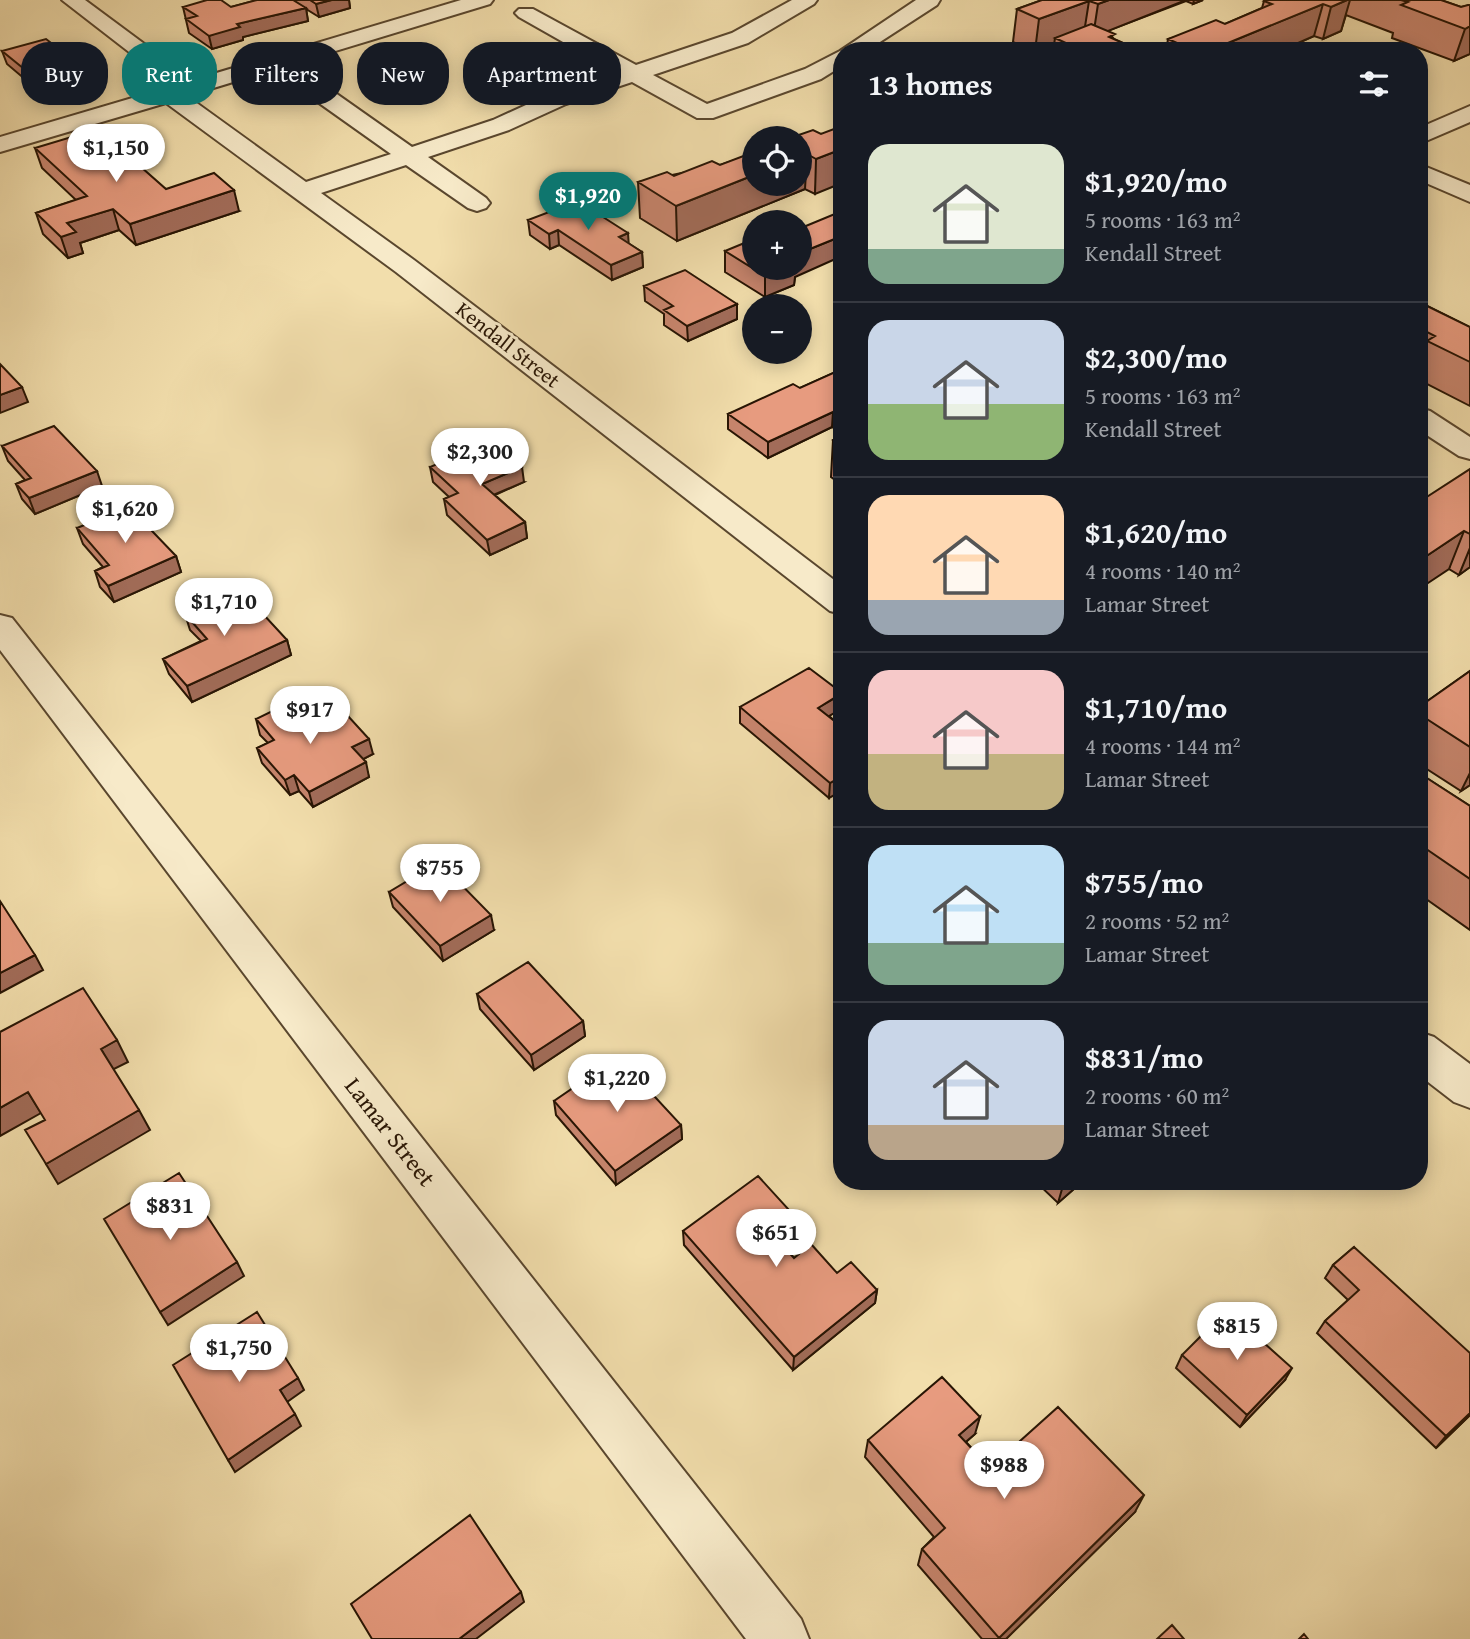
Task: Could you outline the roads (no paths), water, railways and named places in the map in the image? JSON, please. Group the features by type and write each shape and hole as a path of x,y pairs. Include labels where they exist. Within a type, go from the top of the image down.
{"street":[{"name":"Kendall Street","path":"72,0 122,43"},
{"path":"217,80 483,0"},
{"path":"303,191 501,125 558,99 740,38 807,0"},
{"path":"865,42 930,1 926,0"},
{"path":"526,13 705,113 813,75 833,63"},
{"path":"0,145 133,105"},
{"name":"Kendall Street","path":"196,105 303,191 416,274 833,596"},
{"path":"337,105 477,203"},
{"path":"1428,133 1470,113"},
{"path":"1428,175 1470,194"},
{"path":"1428,423 1470,450"},
{"name":"Lamar Street","path":"0,626 781,1639"},
{"path":"1428,1057 1470,1089"}]}
